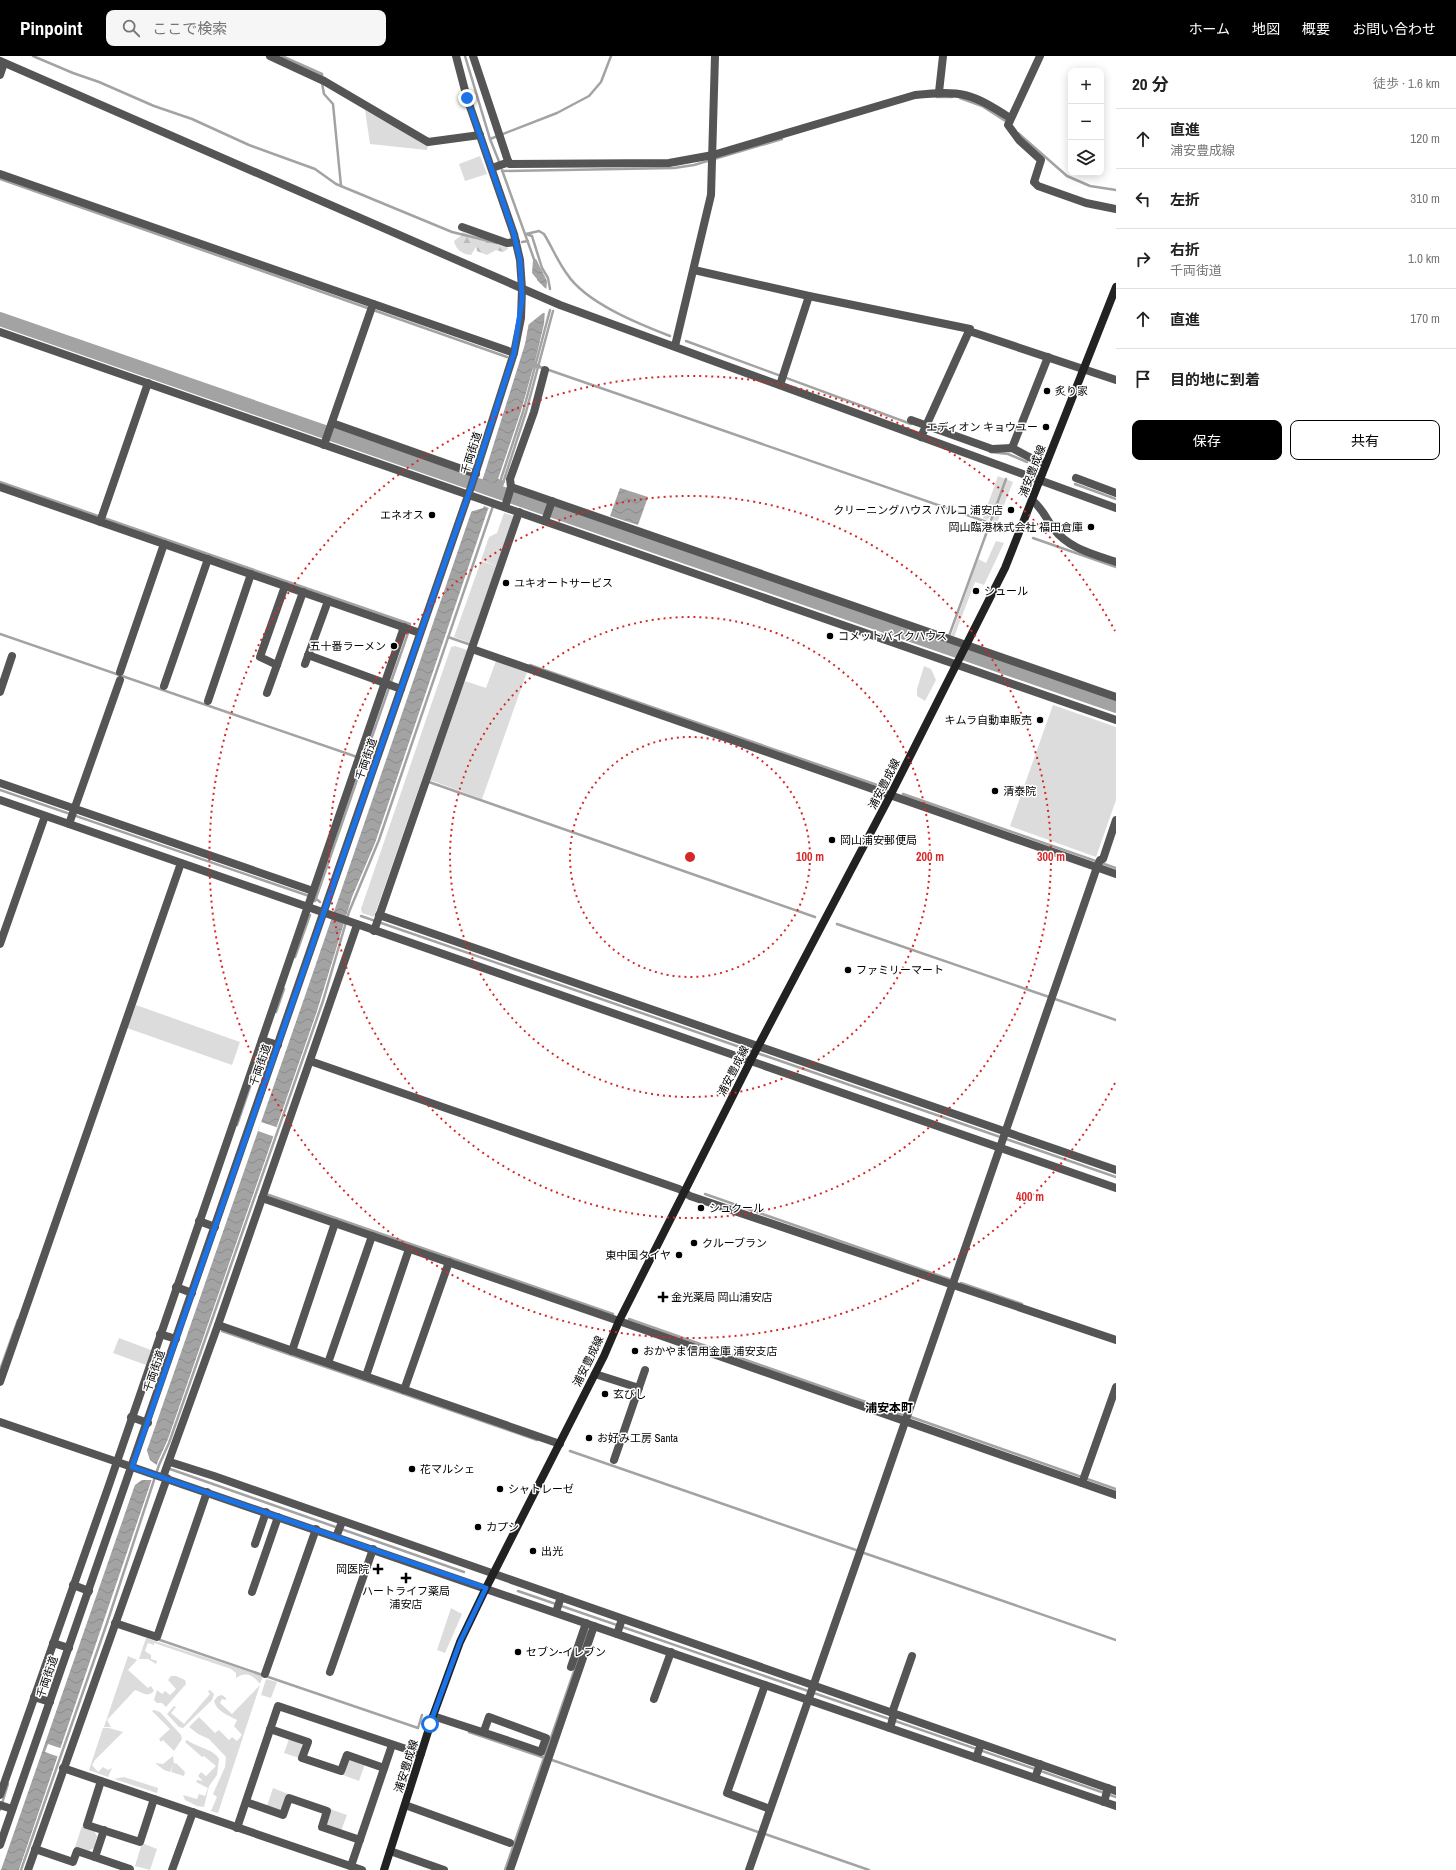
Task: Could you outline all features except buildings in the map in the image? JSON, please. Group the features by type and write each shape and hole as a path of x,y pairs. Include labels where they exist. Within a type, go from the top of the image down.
{"main road":[{"name":"浦安豊成線","path":"384,1870 433,1716 460,1642 595,1374 619,1321 684,1192 890,796 1005,568 1116,288"}],"street":[{"path":"270,56 322,80 428,142 480,135"},
{"name":"千両街道","path":"0,1844 89,1591 136,1468 148,1423 176,1339 278,1046 327,914 420,633 472,496 476,474 514,353 521,318 522,288 520,260 494,168 467,98 456,56"},
{"path":"473,56 508,163"},
{"path":"675,346 711,194 715,56"},
{"path":"939,92 943,56"},
{"path":"1009,121 1040,56"},
{"path":"0,75 2,62 557,304 675,346 781,379 921,437 1116,508"},
{"path":"494,168 508,163 669,163 713,159 897,100 915,95 939,92 971,96 1009,121 1019,140 1041,160 1034,178 1034,182 1038,186 1086,203 1116,209"},
{"path":"0,174 372,308 514,353"},
{"path":"462,227 507,243 516,242"},
{"path":"694,270 809,296 970,329 969,331 1116,380"},
{"path":"781,379 809,296"},
{"path":"328,434 372,308"},
{"path":"921,437 969,331"},
{"path":"0,332 148,384 476,474"},
{"path":"1012,448 1048,357"},
{"path":"506,498 510,480 534,412 545,370"},
{"path":"101,519 148,384"},
{"path":"911,420 992,448 1012,448 1029,458 1046,464"},
{"path":"328,434 472,496 551,503 1116,697"},
{"path":"1076,478 1116,493"},
{"path":"0,487 101,519 164,544 420,633"},
{"path":"506,498 519,512 546,518 959,661 1116,720"},
{"path":"1032,500 1040,506 1053,528 1069,544 1116,562"},
{"path":"546,518 551,503"},
{"path":"377,922 519,512"},
{"path":"120,672 164,544"},
{"path":"164,686 208,559"},
{"path":"208,702 251,574"},
{"path":"277,664 260,657 285,586"},
{"path":"267,693 302,592"},
{"path":"305,664 328,601"},
{"path":"0,1795 56,1644 131,1417 160,1334 179,1288 265,1041 310,899 359,758 388,685 404,627"},
{"path":"473,647 890,796 1099,864 1116,874"},
{"path":"308,655 401,690"},
{"path":"0,692 12,656"},
{"path":"72,816 120,680"},
{"path":"0,783 181,863 310,899"},
{"path":"0,800 45,816 72,816 310,899 327,914 348,922 357,925 377,922 1002,1138 1116,1170"},
{"path":"0,944 45,816"},
{"path":"749,1870 1002,1138 1116,820"},
{"path":"0,1382 181,863"},
{"path":"377,922 1002,1138 1116,1188"},
{"path":"28,1870 115,1623 162,1477 170,1462 357,925"},
{"path":"265,1041 278,1046"},
{"path":"310,1061 684,1192 1116,1340"},
{"path":"262,1198 905,1421 1083,1479 1116,1495"},
{"path":"202,1222 215,1227"},
{"path":"292,1351 335,1223"},
{"path":"328,1363 372,1236"},
{"path":"366,1376 409,1249"},
{"path":"404,1390 449,1262"},
{"path":"179,1288 192,1293"},
{"path":"218,1325 560,1444"},
{"path":"160,1334 176,1339"},
{"path":"614,1460 645,1370"},
{"path":"595,1374 639,1388"},
{"path":"1083,1479 1116,1387"},
{"path":"131,1417 148,1423"},
{"path":"0,1422 316,1530 339,1529 373,1549 486,1588 559,1604 586,1623 594,1626 619,1626 670,1652 765,1685 811,1692 1108,1794"},
{"path":"170,1462 214,1476 339,1529 494,1573 559,1604 619,1626 1108,1794 1116,1806"},
{"path":"115,1623 157,1637 207,1492"},
{"path":"255,1544 266,1512"},
{"path":"252,1592 278,1517"},
{"path":"266,1674 316,1530"},
{"path":"330,1672 373,1549"},
{"path":"76,1586 89,1591"},
{"path":"570,1667 586,1623"},
{"path":"510,1870 594,1626"},
{"path":"56,1644 69,1648"},
{"path":"654,1699 670,1652"},
{"path":"892,1719 912,1656"},
{"path":"765,1685 727,1793 770,1809"},
{"path":"37,1698 50,1702"},
{"path":"237,1828 278,1706 421,1754"},
{"path":"433,1716 474,1730 484,1731 541,1752 546,1738 489,1717 484,1731"},
{"path":"270,1729 308,1742 302,1758 341,1772 347,1755 384,1768"},
{"path":"351,1866 392,1745"},
{"path":"63,1768 362,1870"},
{"path":"101,1781 87,1825 140,1842 154,1799"},
{"path":"246,1802 283,1815 289,1798 327,1811 322,1827 360,1840"},
{"path":"405,1805 510,1843"},
{"path":"1,1806 12,1809"},
{"path":"172,1870 193,1812"},
{"path":"95,1857 104,1830"},
{"path":"35,1849 73,1862 77,1851 130,1870"},
{"path":"390,1851 444,1870"}],"green space":[{"path":"365,110 428,145 427,150 370,144"},
{"path":"480,156 487,174 465,181 459,164"},
{"path":"462,232 506,244 508,249 503,252 496,250 487,255 477,251 476,247 471,255 465,254 458,249 454,241 462,235"},
{"path":"998,476 1013,482 997,523 993,522 993,517 990,517 987,520 983,518"},
{"path":"504,513 514,516 497,566 481,560 489,537 497,533"},
{"path":"996,541 1004,543 984,585 975,582 954,637 951,636 978,559 986,563"},
{"path":"481,561 497,566 470,643 454,637"},
{"path":"455,646 467,650 374,917 362,913 361,909 451,647"},
{"path":"496,661 527,672 482,799 430,780 465,681 486,688"},
{"path":"924,666 931,669 936,680 925,701 917,696 917,689"},
{"path":"1053,705 1116,727 1116,800 1096,857 1010,826"},
{"path":"136,1005 240,1042 232,1065 127,1028"},
{"path":"119,1338 151,1350 146,1365 113,1353"},
{"path":"451,1608 462,1614 445,1653 437,1650"},
{"path":"146,1638 263,1676 260,1684 255,1678 246,1674 236,1678 236,1673 231,1669 154,1643 154,1645 148,1643 145,1651 151,1655 151,1659 157,1661 156,1664 148,1659 139,1659"},
{"path":"128,1656 137,1660 128,1670 148,1688 151,1686 154,1691 149,1694 144,1694 135,1690 107,1720 111,1727 104,1727"},
{"path":"171,1676 176,1676 185,1680 186,1684 166,1707 162,1703 157,1703 154,1700 157,1690 162,1694 165,1691 170,1695 176,1689 168,1680"},
{"path":"266,1679 277,1682 271,1698 261,1695"},
{"path":"260,1685 218,1813 211,1811 217,1797 213,1794 225,1767 226,1757 209,1739 198,1734 189,1727 199,1717 215,1733 219,1730 229,1740 232,1737 237,1741 242,1735 234,1726 237,1720 220,1711 215,1705 214,1701 218,1696 222,1695 226,1698 226,1700 222,1699 220,1703 232,1714"},
{"path":"210,1690 214,1694 212,1700 183,1728 179,1727 167,1714 174,1706 176,1707 171,1713 184,1724 210,1694 208,1691"},
{"path":"154,1710 160,1712 181,1735 182,1739 174,1751 163,1740 161,1742 159,1739 170,1729 152,1711"},
{"path":"103,1728 123,1732 95,1760 92,1765 98,1772 103,1767 108,1770 112,1768 108,1777 89,1770"},
{"path":"289,1739 302,1744 299,1758 284,1753"},
{"path":"187,1740 209,1750 219,1759 217,1775 209,1786 204,1807 197,1806 185,1800 183,1795 197,1799 199,1794 205,1796 208,1788 196,1782 197,1780 203,1781 198,1776 201,1772 206,1776 216,1766 204,1756 202,1757 185,1742"},
{"path":"173,1756 174,1764 176,1763 185,1772 184,1776 171,1772 173,1765 170,1772 164,1770 155,1763 163,1764"},
{"path":"351,1759 365,1764 359,1781 343,1775 348,1761"},
{"path":"124,1777 158,1788 157,1793 114,1779"},
{"path":"273,1788 288,1794 282,1809 279,1810 267,1806"},
{"path":"330,1809 347,1815 341,1831 324,1826"},
{"path":"82,1826 94,1831 97,1836 94,1848 88,1851 75,1847"},
{"path":"142,1843 157,1849 150,1870 135,1866"}],"water":[{"path":"536,259 547,281 544,324 535,362 543,367 543,369 533,368 521,411 498,479 505,481 499,498 488,509 375,843 352,897 317,1011 168,1439 158,1461 19,1870 1,1870 306,993 485,472 525,344 537,279 532,273 533,260"},
{"path":"620,488 648,497 638,525 610,516"}],"pier":[{"path":"532,275 545,288 560,295 554,313 543,313 528,325 534,280"},
{"path":"531,376 523,412 501,478 506,480 505,481 499,479 522,411"},
{"path":"478,489 500,498 491,509 484,506 483,508 470,512"},
{"path":"261,1122 279,1128 275,1137 258,1131"},
{"path":"146,1448 150,1460 158,1466 153,1480 142,1480 132,1487"},
{"path":"48,1744 63,1749 21,1870 19,1870 59,1757 45,1752"}],"waterway":[{"path":"33,56 154,106 192,119 249,145 315,169 336,184 452,232 497,243"},
{"path":"282,56 322,74 322,78"},
{"path":"465,56 490,139 500,164"},
{"path":"490,139 557,113 589,96 601,82 611,56"},
{"path":"322,83 324,94 333,104 341,186"},
{"path":"937,97 952,97"},
{"path":"960,98 982,106 1007,122"},
{"path":"1018,133 1067,176 1090,186 1116,190"},
{"path":"502,171 674,168 694,165 782,139"},
{"path":"502,170 535,262"},
{"path":"0,179 507,357"},
{"path":"526,234 539,231 544,234 567,274 587,294 629,319 670,336"},
{"path":"526,234 532,236 542,268 548,278 550,289"},
{"path":"522,242 528,241"},
{"path":"500,482 523,412 550,310"},
{"path":"503,483 526,412 553,311"},
{"path":"0,319 466,481"},
{"path":"686,341 911,424"},
{"path":"546,369 1010,530"},
{"path":"990,452 1008,454 1027,462"},
{"path":"949,636 1006,479"},
{"path":"0,482 410,624 409,626"},
{"path":"1075,484 1116,499"},
{"path":"478,485 1116,706"},
{"path":"21,1870 107,1623 159,1465 169,1443 323,1001 349,912 379,840 493,506"},
{"path":"1033,538 1116,567"},
{"path":"315,901 408,633"},
{"path":"0,634 363,759"},
{"path":"448,637 471,645"},
{"path":"945,646 947,641"},
{"path":"530,665 880,786"},
{"path":"429,782 815,917"},
{"path":"0,790 315,898 320,902"},
{"path":"903,794 1116,868"},
{"path":"295,957 310,915"},
{"path":"361,916 1116,1177"},
{"path":"837,924 1116,1020"},
{"path":"276,1012 284,989"},
{"path":"237,1125 265,1043"},
{"path":"266,1194 613,1314"},
{"path":"705,1194 949,1279"},
{"path":"961,1283 1022,1304"},
{"path":"629,1319 903,1415"},
{"path":"0,1370 18,1320"},
{"path":"222,1331 537,1440"},
{"path":"911,1417 1116,1489"},
{"path":"570,1451 856,1550"},
{"path":"170,1469 464,1572"},
{"path":"864,1553 1116,1640"},
{"path":"518,1591 1116,1797"},
{"path":"505,1870 588,1631"},
{"path":"160,1640 418,1728 422,1715"},
{"path":"469,1732 545,1758"},
{"path":"552,1760 758,1832"},
{"path":"0,1810 8,1784"},
{"path":"765,1834 869,1870"}],"place":[{"name":"炙り家","path":"1047,391"},
{"name":"エディオン キョウユー","path":"1046,427"},
{"name":"クリーニングハウス パルコ 浦安店","path":"1011,510"},
{"name":"エネオス","path":"432,515"},
{"name":"岡山臨港株式会社 福田倉庫","path":"1091,527"},
{"name":"ユキオートサービス","path":"506,583"},
{"name":"シュール","path":"976,591"},
{"name":"コメットバイクハウス","path":"830,636"},
{"name":"五十番ラーメン","path":"394,646"},
{"name":"キムラ自動車販売","path":"1040,720"},
{"name":"清泰院","path":"995,791"},
{"name":"岡山浦安郵便局","path":"832,840"},
{"name":"ファミリーマート","path":"848,970"},
{"name":"シュクール","path":"701,1208"},
{"name":"クルーブラン","path":"694,1243"},
{"name":"東中国タイヤ","path":"679,1255"},
{"name":"金光薬局 岡山浦安店","path":"663,1297"},
{"name":"おかやま信用金庫 浦安支店","path":"635,1351"},
{"name":"玄びし","path":"605,1394"},
{"name":"お好み工房 Santa","path":"589,1438"},
{"name":"花マルシェ","path":"412,1469"},
{"name":"シャトレーゼ","path":"500,1489"},
{"name":"カプシ","path":"478,1527"},
{"name":"出光","path":"533,1551"},
{"name":"岡医院","path":"378,1569"},
{"name":"ハートライフ薬局 浦安店","path":"406,1578"},
{"name":"セブン-イレブン","path":"518,1652"}],"district":[{"name":"浦安本町","path":"889,1408"}],"route":[{"path":"430,1724 460,1642 486,1588 132,1467 322,921 511,366 521,318 522,299 520,260 514,234 467,98"}]}
